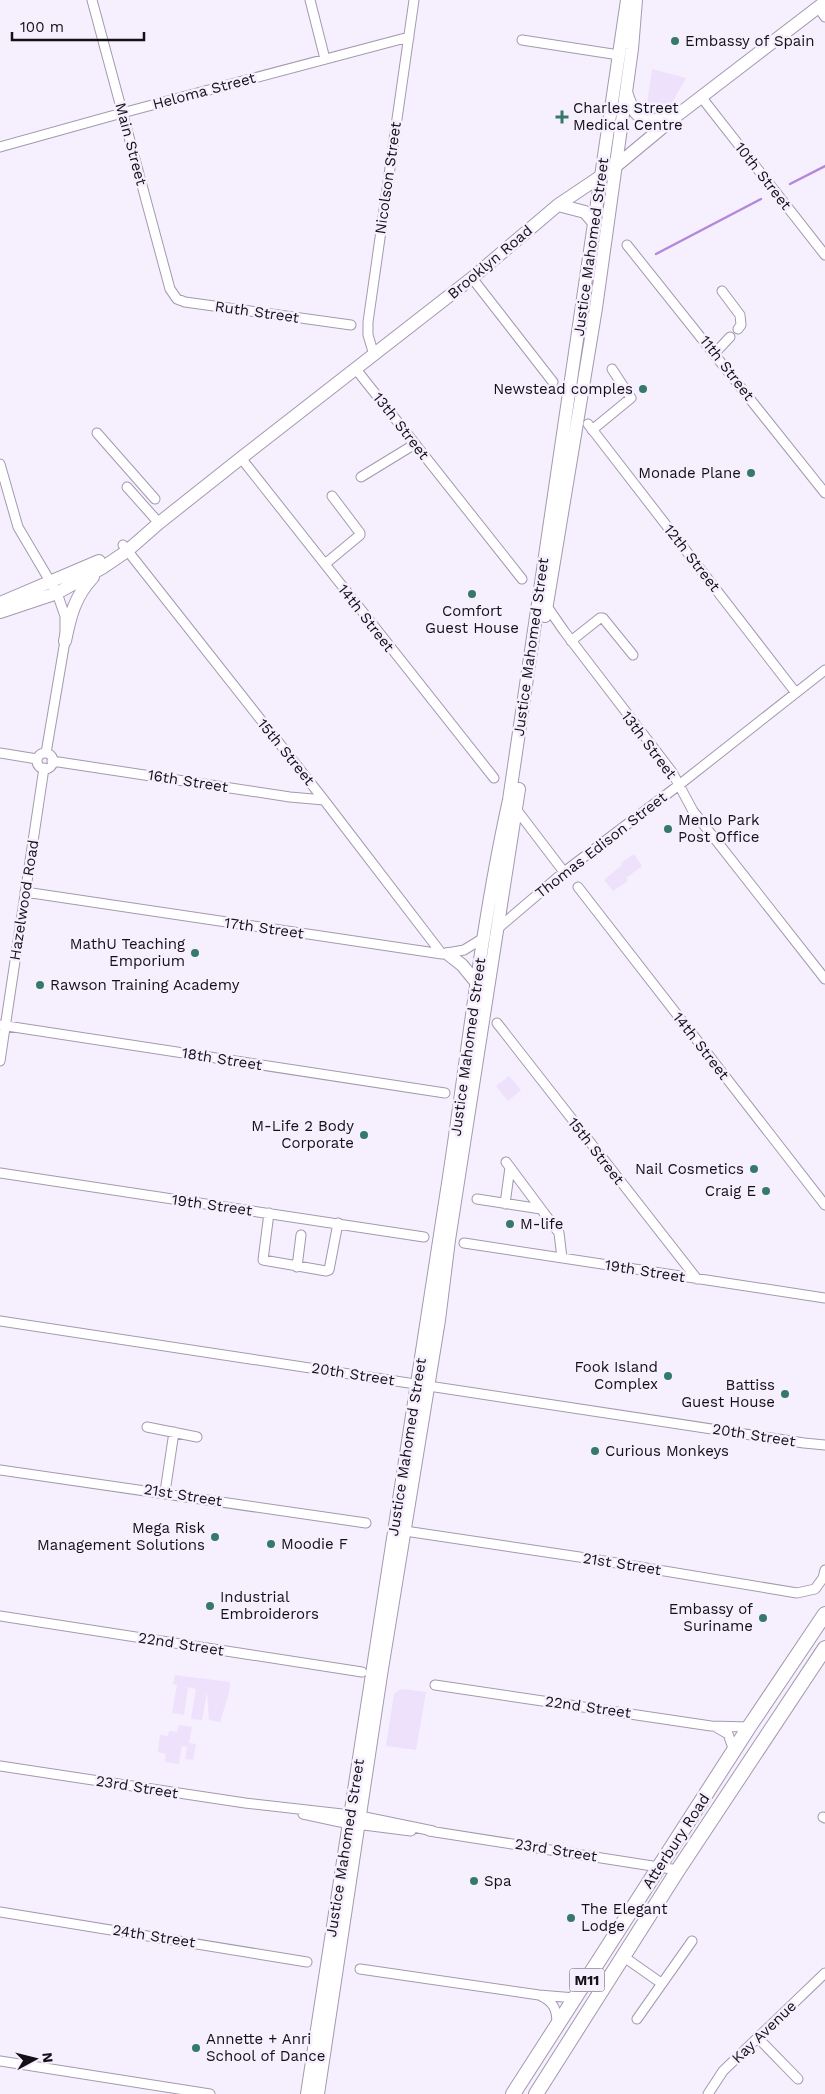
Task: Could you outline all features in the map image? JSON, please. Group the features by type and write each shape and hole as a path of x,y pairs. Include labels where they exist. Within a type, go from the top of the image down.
{"main road":[{"name":"Justice Mahomed Street","path":"307,2094 405,1531 476,982 494,870 509,800 627,0"},
{"name":"Justice Mahomed Street","path":"318,2094 354,1820 516,809 546,605 596,308 626,92 636,0"},
{"name":"Brooklyn Road","path":"54,588 102,568 125,548 472,278 558,205 616,166 675,117 823,9"},
{"path":"626,92 632,107 641,117 656,121 675,117"},
{"path":"558,205 584,212 595,224"},
{"name":"Brooklyn Road","path":"54,588 125,548"},
{"path":"65,641 72,611 79,594 102,568"},
{"path":"0,603 54,588"},
{"path":"0,612 54,588"},
{"path":"445,954 462,965 476,982"},
{"name":"Atterbury Road","path":"513,2094 749,1727 825,1614"},
{"name":"Atterbury Road","path":"536,2094 678,1870 825,1648"}],"street":[{"name":"Main Street","path":"92,0 170,289"},
{"path":"310,0 325,59"},
{"name":"Nicolson Street","path":"374,355 368,335 368,322 391,174 393,136 414,0"},
{"name":"Heloma Street","path":"0,147 409,36"},
{"path":"522,40 618,55"},
{"name":"10th Street","path":"702,98 825,255"},
{"name":"11th Street","path":"627,245 825,493"},
{"path":"472,278 553,382"},
{"name":"Ruth Street","path":"170,289 177,299 185,302 351,325"},
{"path":"722,291 740,316 741,325 738,329"},
{"path":"715,353 730,337"},
{"name":"13th Street","path":"356,368 522,579"},
{"name":"12th Street","path":"612,369 631,398 590,427 796,693"},
{"path":"97,433 155,499"},
{"path":"361,476 415,444"},
{"name":"14th Street","path":"241,458 494,778"},
{"path":"0,464 18,527 54,588 65,616 65,641 46,753"},
{"path":"142,484 130,490 157,524"},
{"path":"325,564 360,536 360,533 332,496"},
{"name":"15th Street","path":"125,548 445,954"},
{"name":"13th Street","path":"546,605 571,641 672,772 692,811 825,979"},
{"path":"571,641 600,618 603,618 634,655"},
{"name":"Thomas Edison Street","path":"496,930 564,872 679,785 825,670"},
{"path":"0,753 37,759"},
{"path":"37,759 40,755 46,753"},
{"path":"37,759 39,766 44,768 50,766 51,756 46,753"},
{"name":"16th Street","path":"52,761 290,797 324,800"},
{"name":"Hazelwood Road","path":"0,1061 3,1025 44,768"},
{"path":"516,809 564,872"},
{"name":"14th Street","path":"578,887 825,1205"},
{"name":"17th Street","path":"25,892 445,954 464,950 496,930"},
{"name":"15th Street","path":"497,1023 697,1279"},
{"name":"18th Street","path":"3,1025 444,1093"},
{"path":"505,1204 508,1165 559,1233 562,1258"},
{"name":"19th Street","path":"0,1173 424,1237"},
{"path":"477,1199 541,1210"},
{"path":"269,1213 263,1260 297,1267 330,1270 338,1223"},
{"path":"297,1267 301,1236"},
{"name":"19th Street","path":"464,1243 825,1298"},
{"name":"20th Street","path":"0,1321 825,1445"},
{"path":"147,1427 197,1437"},
{"path":"165,1492 174,1432"},
{"name":"21st Street","path":"0,1470 165,1492 366,1523"},
{"name":"21st Street","path":"405,1531 586,1558 797,1593 804,1593 815,1589 820,1584 825,1570"},
{"name":"22nd Street","path":"0,1616 362,1672"},
{"name":"22nd Street","path":"435,1684 711,1726 749,1727"},
{"name":"22nd Street","path":"711,1726 728,1734 734,1751"},
{"name":"23rd Street","path":"0,1766 678,1870"},
{"name":"24th Street","path":"0,1912 308,1962"},
{"path":"638,2019 661,1983 692,1941"},
{"path":"624,1957 661,1983"},
{"path":"360,1969 539,1995 575,1998"},
{"name":"Kay Avenue","path":"708,2094 721,2073 825,1973"},
{"path":"539,1995 554,2005 557,2015 557,2026"},
{"path":"758,2038 798,2079"},
{"path":"0,2061 210,2094"}],"shaded area":[{"path":"652,69 686,78 669,108 647,104"},
{"path":"634,854 642,866 626,878 628,881 613,891 604,880 622,865 621,863"},
{"path":"509,1076 521,1090 508,1101 496,1086"},
{"path":"175,1675 230,1682 229,1693 220,1722 209,1720 207,1692 202,1720 191,1719 196,1689 188,1687 184,1715 172,1713 177,1685 173,1684"},
{"path":"401,1689 426,1692 416,1750 386,1746 394,1694"},
{"path":"179,1725 192,1727 189,1743 196,1744 193,1760 185,1759 187,1747 182,1746 179,1764 165,1762 166,1754 158,1752 160,1735 168,1736 169,1731 177,1732"}],"waterway":[{"path":"790,184 825,166"},
{"path":"656,254 761,199"}],"place":[{"name":"Embassy of Spain","path":"675,41"},
{"name":"Charles Street Medical Centre","path":"562,117"},
{"name":"Newstead comples","path":"643,389"},
{"name":"Monade Plane","path":"751,473"},
{"name":"Comfort Guest House","path":"472,594"},
{"name":"Menlo Park Post Office","path":"668,829"},
{"name":"MathU Teaching Emporium","path":"195,953"},
{"name":"Rawson Training Academy","path":"40,985"},
{"name":"M-Life 2 Body Corporate","path":"364,1135"},
{"name":"Nail Cosmetics","path":"754,1169"},
{"name":"Craig E","path":"766,1191"},
{"name":"M-life","path":"510,1224"},
{"name":"Fook Island Complex","path":"668,1376"},
{"name":"Battiss Guest House","path":"785,1394"},
{"name":"Curious Monkeys","path":"595,1451"},
{"name":"Mega Risk Management Solutions","path":"215,1537"},
{"name":"Moodie F","path":"271,1544"},
{"name":"Industrial Embroiderors","path":"210,1606"},
{"name":"Embassy of Suriname","path":"763,1618"},
{"name":"Spa","path":"474,1881"},
{"name":"The Elegant Lodge","path":"571,1918"},
{"name":"Annette + Anri School of Dance","path":"196,2048"}]}
